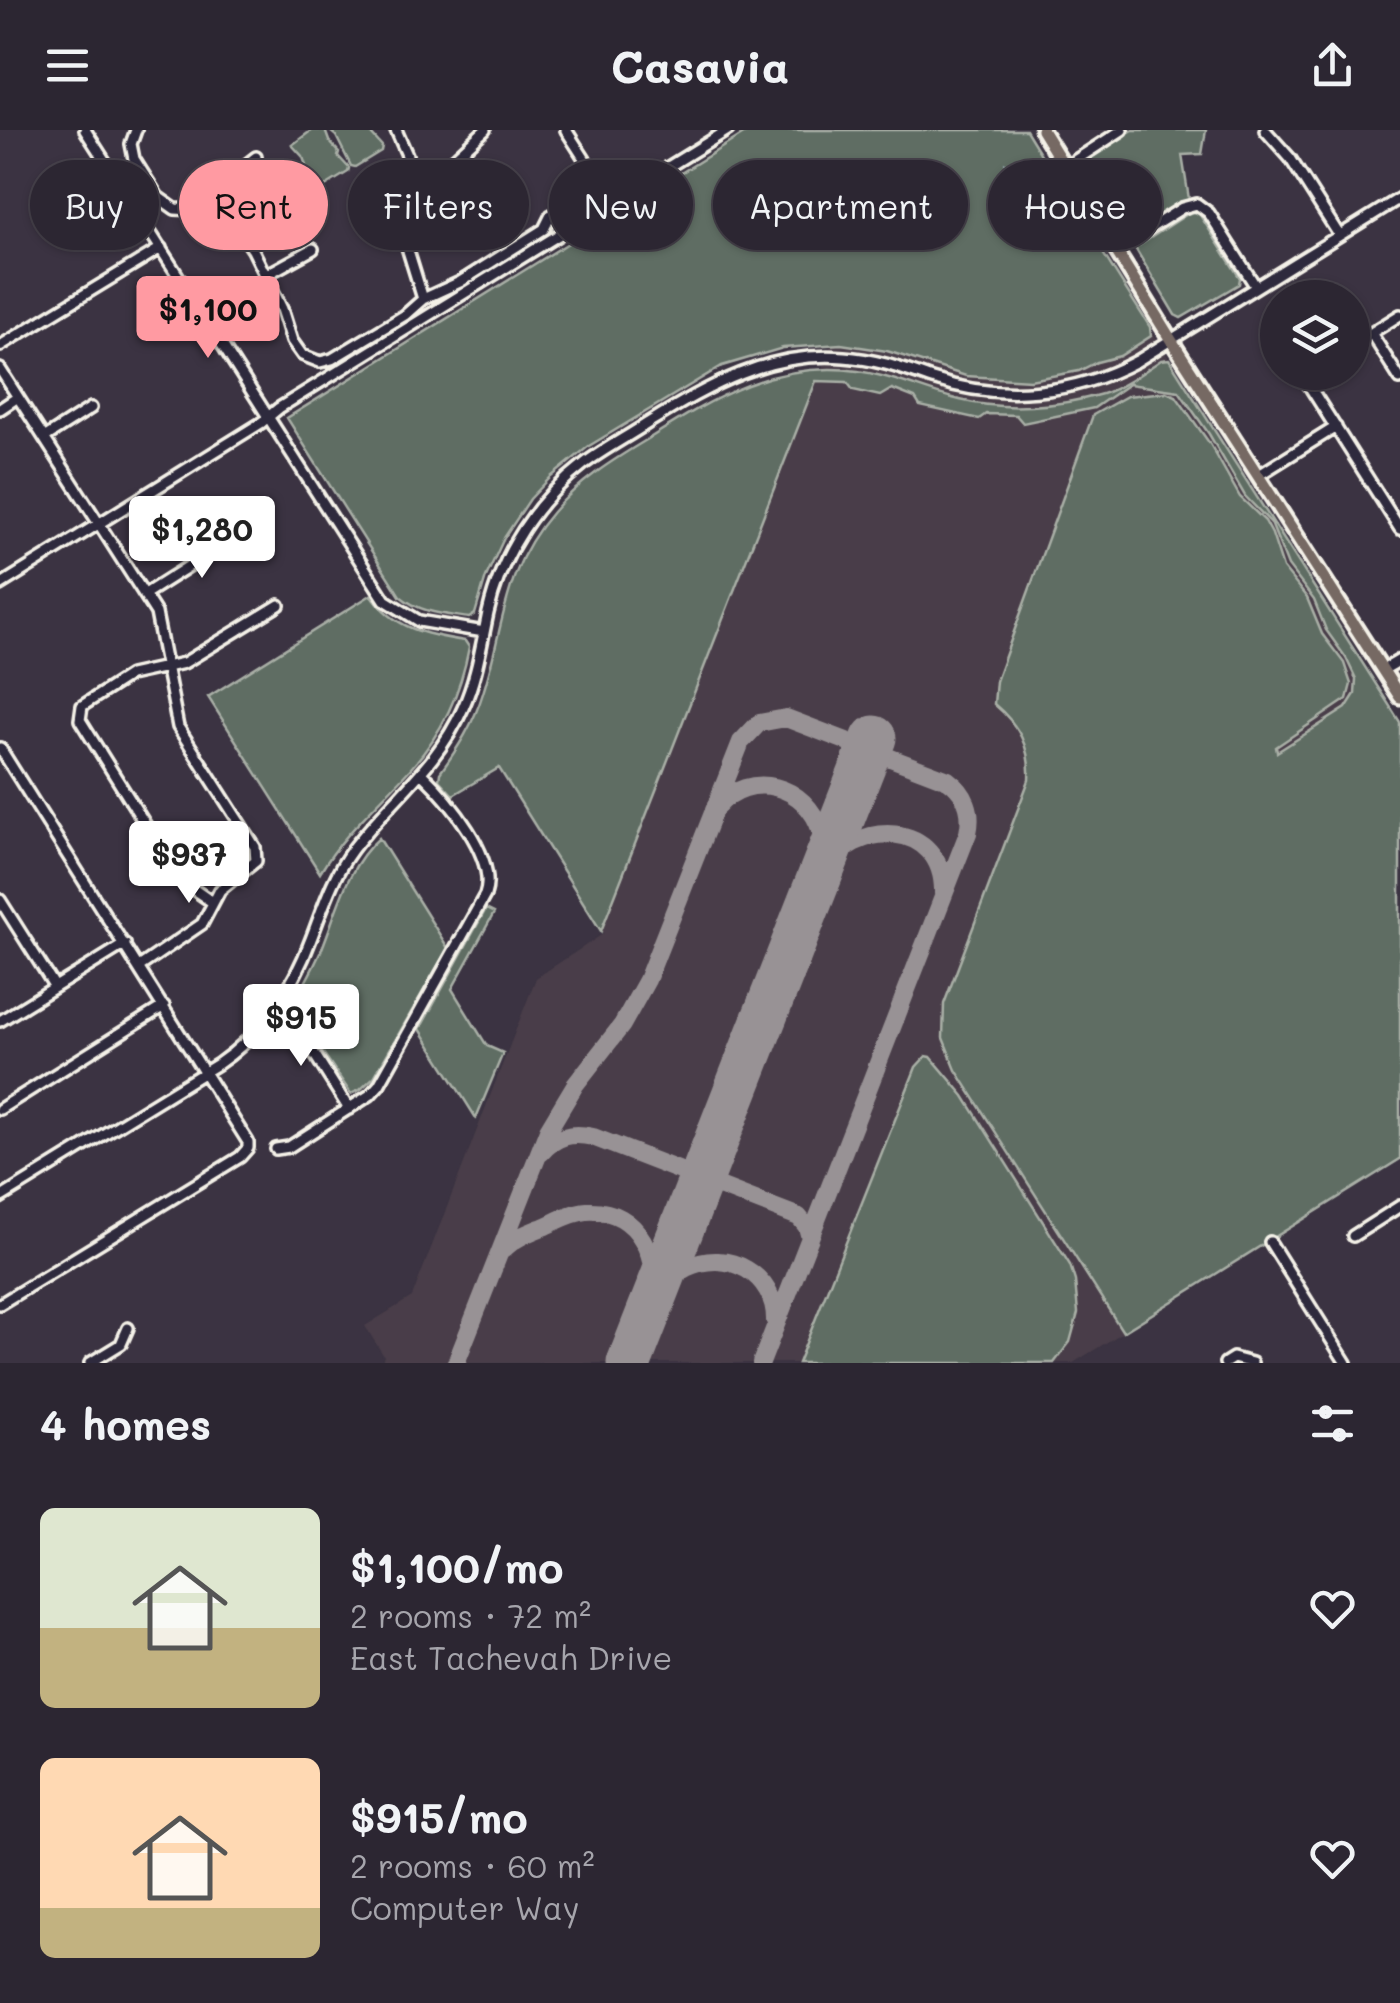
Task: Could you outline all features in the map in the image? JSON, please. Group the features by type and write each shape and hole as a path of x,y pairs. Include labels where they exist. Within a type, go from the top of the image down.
{"main road":[{"path":"1042,130 1060,160"},
{"path":"1117,250 1400,696"}],"street":[{"path":"86,130 385,600 419,621 484,632"},
{"path":"136,130 131,144 134,159 164,202 179,208"},
{"path":"396,130 407,160"},
{"path":"453,160 486,130"},
{"path":"566,130 585,160"},
{"path":"680,160 728,130"},
{"path":"1074,160 1122,130"},
{"path":"1265,130 1290,158 1339,235"},
{"path":"252,160 256,157"},
{"path":"0,1198 235,1052 290,988 339,871 375,822 422,774 450,735 477,671 494,591 505,562 552,493 600,453 731,376 791,358 845,356 888,364 975,390 1032,392 1092,380 1171,340 1400,198"},
{"path":"1162,220 1197,204 1208,212 1256,287"},
{"path":"253,250 282,309 292,341 302,355 320,362 356,346 424,299 460,282 544,229 549,219"},
{"path":"0,586 549,241"},
{"path":"0,346 161,248"},
{"path":"264,276 312,250"},
{"path":"408,250 424,299"},
{"path":"1400,316 1371,333 1400,379"},
{"path":"320,362 321,382"},
{"path":"0,369 159,620 178,727 256,847 257,855 250,867 220,890 202,924 139,967"},
{"path":"1315,390 1400,528"},
{"path":"0,409 18,397"},
{"path":"44,438 92,408"},
{"path":"1259,475 1336,426"},
{"path":"144,594 238,535"},
{"path":"212,902 180,880 80,720 80,713 82,706 130,675 184,663 279,604"},
{"path":"1384,670 1400,660"},
{"path":"0,748 205,1071 245,1136 248,1148 240,1157 0,1304"},
{"path":"276,1149 289,1147 379,1085 489,884 485,860 450,802 422,774"},
{"path":"0,900 55,987"},
{"path":"0,1021 125,944"},
{"path":"0,1109 164,1006"},
{"path":"272,1010 303,1036 349,1109"},
{"path":"1353,1236 1400,1206"},
{"path":"1270,1242 1346,1363"},
{"path":"90,1363 121,1344 128,1328"},
{"path":"1225,1363 1233,1358 1252,1363"}],"shaded area":[{"path":"1024,130 1043,160 992,160"},
{"path":"988,164 988,250 1100,250 1380,690 1257,1250 1073,1363 381,1363 384,1356 365,1326 412,1297 536,978 603,934 499,768 719,631 851,294 897,250 968,250 968,183"}],"green space":[{"path":"312,130 325,130 348,172 328,184 328,160 304,160 292,145"},
{"path":"329,130 372,130 381,151 366,160 348,160"},
{"path":"750,130 1026,130 1044,160 988,160 988,250 1101,250 1150,327 1151,336 1120,356 1079,371 1030,380 966,376 887,351 841,344 783,348 722,366 589,446 551,477 530,499 504,538 475,614 469,618 433,612 400,596 287,418 557,250 693,250 693,165"},
{"path":"1133,130 1206,130 1202,154 1182,155 1189,199 1162,215 1162,160 1083,160"},
{"path":"1192,211 1200,215 1240,278 1239,284 1181,318 1175,315 1136,250 1162,250 1162,230"},
{"path":"1169,359 1400,722 1400,1159 1123,1332 956,1070 943,1038 944,1004 1029,780 1028,757 1021,737 994,704 996,681 1093,415 1127,396 1166,392 1176,396 1210,444 1240,497 1265,521 1283,568 1307,598 1322,634 1344,663 1351,684 1347,699 1276,747 1277,752 1346,708 1355,694 1356,679 1346,658 1326,630 1314,600 1288,566 1271,523 1245,496 1179,391 1129,384 1094,408 1023,423 1016,415 986,414 979,419 920,406 915,398 892,389 880,396 853,390 847,382 816,381 601,931 499,768 453,795 439,780 479,704 514,577 536,534 585,481 697,409 773,377 828,369 871,373 977,403 1050,405 1110,391"},
{"path":"371,595 401,623 425,633 465,641 469,647 461,680 432,740 340,844 320,873 208,697"},
{"path":"379,838 448,948 374,1077 351,1094 307,1029 290,1015 290,1008 321,951 350,876"},
{"path":"486,909 494,913 452,989 487,1046 503,1053 476,1118 420,1029"},
{"path":"926,1056 964,1096 1070,1265 1078,1313 1070,1342 1054,1363 798,1363 916,1067"}],"taxiway":[{"path":"456,1363 548,1130 575,1085 622,1025 647,980 741,742 759,723 786,718 948,780 967,803 970,817 968,833 761,1363"},
{"path":"717,807 730,795 760,786 776,787 803,802 821,832 819,879"},
{"path":"822,874 836,855 854,843 895,834 914,840 929,851 940,869 943,894"},
{"path":"541,1153 564,1137 593,1137 799,1217 810,1238"},
{"path":"503,1250 522,1236 570,1215 606,1212 621,1218 643,1240 653,1271 652,1304"},
{"path":"654,1302 667,1283 686,1268 702,1262 733,1263 747,1269 767,1290 775,1321"}],"runway":[{"path":"629,1363 874,738"}]}
